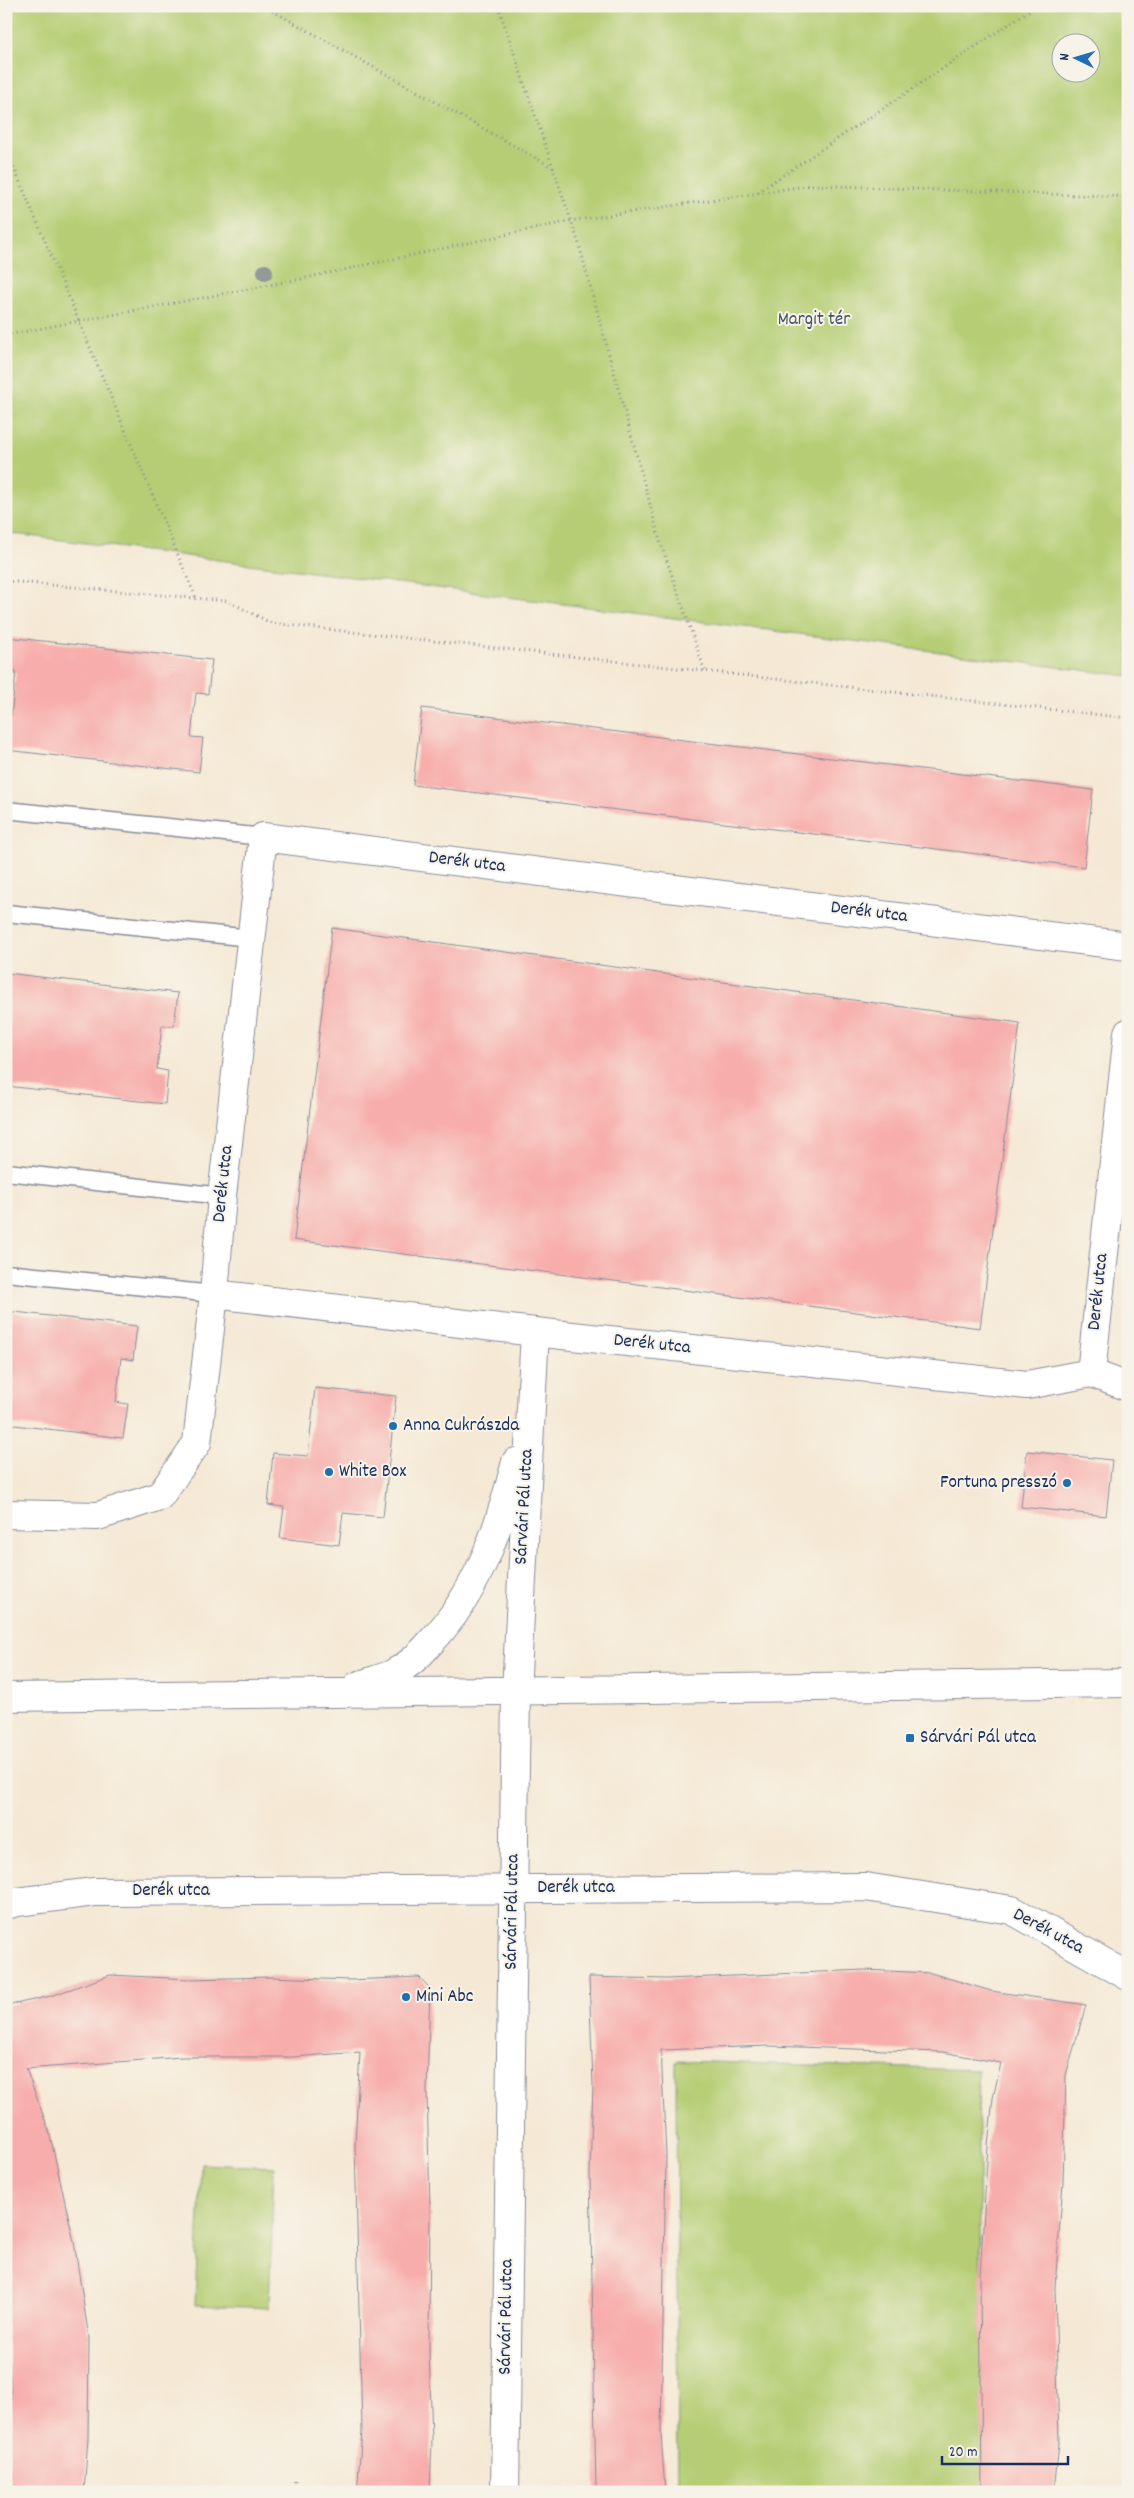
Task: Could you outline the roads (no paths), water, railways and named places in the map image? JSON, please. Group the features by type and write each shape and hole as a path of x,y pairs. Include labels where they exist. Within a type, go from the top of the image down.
{"street":[{"name":"Derék utca","path":"6,1514 98,1516 160,1496 197,1443 214,1294 222,1196 263,837 1128,946"},
{"name":"Derék utca","path":"214,1294 534,1332 1027,1385 1091,1373 1128,1033"},
{"name":"Sárvári Pál utca","path":"504,2492 516,1692 534,1332"},
{"path":"1091,1373 1128,1387"},
{"path":"334,1694 391,1674 412,1660 442,1631 459,1608 476,1582 490,1547 504,1507 531,1405"},
{"path":"6,1697 1128,1684"},
{"name":"Derék utca","path":"6,1905 94,1892 865,1887 1012,1910 1128,1977"}],"lane":[{"path":"6,810 263,837"},
{"path":"6,913 251,938"},
{"path":"6,1172 222,1196"},
{"path":"6,1273 214,1294"}],"place":[{"name":"Anna Cukrászda","path":"393,1426"},
{"name":"White Box","path":"329,1472"},
{"name":"Fortuna presszó","path":"1067,1483"},
{"name":"Sárvári Pál utca","path":"910,1738"},
{"name":"Mini Abc","path":"406,1997"}],"park label":[{"name":"Margit tér","path":"814,320"}]}
